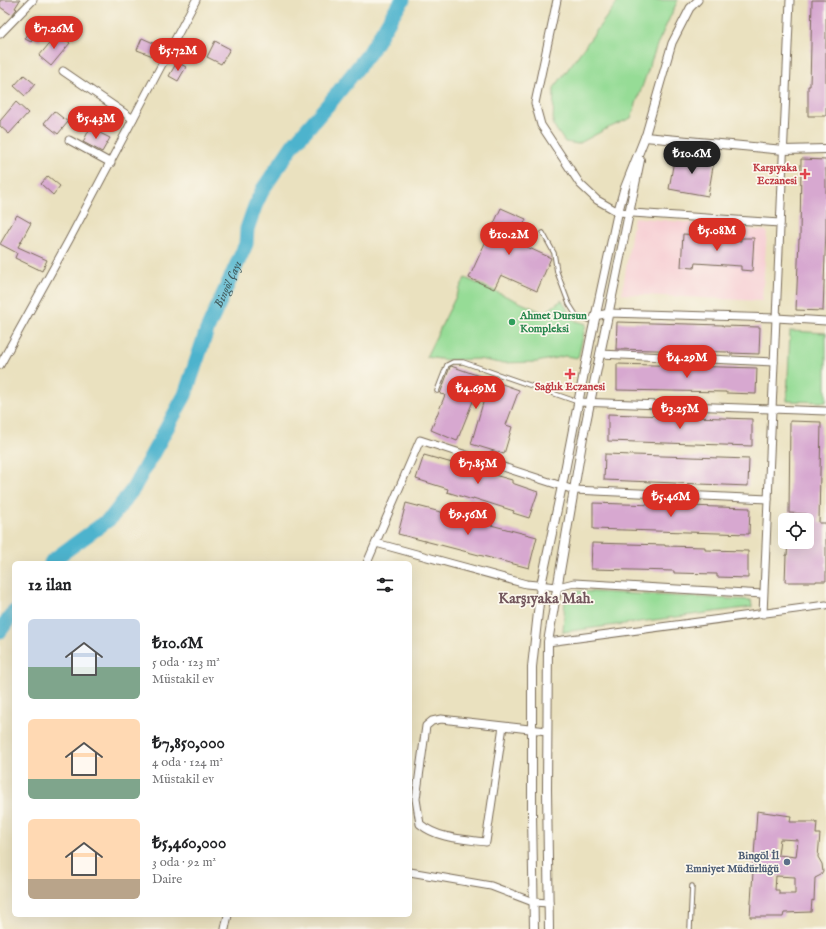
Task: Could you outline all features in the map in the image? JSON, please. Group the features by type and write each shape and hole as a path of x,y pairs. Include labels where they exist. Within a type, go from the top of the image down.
{"street":[{"path":"0,34 33,0"},
{"path":"0,365 111,163 196,0"},
{"path":"557,0 535,103 541,125 580,184 597,200 618,212 780,223"},
{"path":"549,929 548,642 590,403 645,137 672,43 690,8 698,0"},
{"path":"763,614 790,0"},
{"path":"63,71 133,119"},
{"path":"534,929 532,667 541,585 595,316 618,212 624,190 645,137"},
{"path":"645,137 784,150 826,149"},
{"path":"69,140 111,163"},
{"path":"595,316 609,313 826,321"},
{"path":"600,354 774,362"},
{"path":"578,402 826,411"},
{"path":"368,561 420,440 574,490 768,499"},
{"path":"376,543 526,584 558,587 574,583 763,594"},
{"path":"548,642 826,605"},
{"path":"502,726 486,842 445,837 428,830 420,824 416,799 426,726 432,721 441,719 548,731"},
{"path":"412,872 491,886 534,902 549,903"},
{"path":"225,929 228,917"}],"lane":[{"path":"543,233 554,253 557,272 569,304 576,315 588,320 595,316"},
{"path":"436,391 447,365 454,362 463,362 578,402"},
{"path":"690,929 692,886"}],"shaded area":[{"path":"634,217 767,231 762,301 622,294"}],"green space":[{"path":"619,0 678,0 657,45 631,118 578,144 565,142 553,125 554,88"},
{"name":"Ahmet Dursun Kompleksi","path":"465,278 544,313 562,300 573,320 586,324 578,358 565,356 537,362 500,363 479,359 447,360 426,357"},
{"path":"790,331 826,333 826,402 787,401"},
{"path":"576,591 751,600 752,607 563,632 565,598"}],"building":[{"path":"0,0 20,0 15,8 17,9 12,15 0,7"},
{"path":"812,0 826,0 826,116 808,116"},
{"path":"39,16 50,23 39,41 34,38 31,42 25,39"},
{"path":"58,33 70,43 51,66 39,56"},
{"path":"142,38 158,45 153,56 137,50"},
{"path":"215,41 230,49 221,64 207,57"},
{"path":"177,62 186,67 178,81 169,76"},
{"path":"24,75 35,84 25,96 14,86"},
{"path":"16,102 28,113 9,134 0,126 0,121"},
{"path":"54,111 68,122 58,134 44,123"},
{"path":"90,128 110,138 102,152 83,142"},
{"path":"675,154 714,161 708,196 669,189"},
{"path":"801,159 826,160 826,230 823,311 796,310 800,239"},
{"path":"48,176 60,186 53,195 41,184"},
{"path":"501,208 526,219 516,242 551,258 537,291 501,275 494,289 469,278"},
{"path":"17,215 31,223 18,247 47,260 42,271 15,258 17,253 0,244"},
{"path":"683,234 699,235 699,239 741,241 741,238 754,238 752,271 741,270 741,266 695,263 694,268 681,267"},
{"path":"617,322 760,327 759,354 616,349"},
{"path":"617,364 757,368 756,394 617,390"},
{"path":"451,366 519,390 506,425 512,427 504,454 471,444 487,389 479,386 457,441 431,430 445,395 440,394"},
{"path":"608,414 752,419 752,446 608,441"},
{"path":"790,421 821,422 819,523 826,523 826,581 785,582 787,549 814,549 814,513 789,513"},
{"path":"605,454 749,459 748,486 604,480"},
{"path":"424,455 512,480 512,483 538,492 529,518 513,513 514,511 473,498 473,500 447,492 448,489 416,479"},
{"path":"406,503 537,537 529,568 398,534"},
{"path":"593,503 750,508 749,534 593,529"},
{"path":"592,543 705,547 705,550 748,551 748,578 717,577 717,574 674,573 674,571 591,569"},
{"name":"Bingöl İl Emniyet Müdürlüğü","path":"757,811 791,816 790,822 817,822 816,834 820,834 818,857 822,864 823,872 815,878 814,901 812,900 811,912 784,913 783,917 750,917","holes":["780,839 798,840 796,857 778,855","776,876 795,877 795,894 779,894 779,890 775,890"]}],"waterway":[{"name":"Bingöl Çayı","path":"52,561 111,518 133,489 185,395 207,330 246,244 247,229 263,189 293,145 332,100 370,52 403,0"},
{"name":"Bingöl Çayı","path":"0,631 12,615"}],"place":[{"name":"Karşıyaka Eczanesi","path":"805,174"},
{"name":"Ahmet Dursun Kompleksi","path":"512,322"},
{"name":"Sağlık Eczanesi","path":"570,374"},
{"name":"Bingöl İl Emniyet Müdürlüğü","path":"787,862"}],"district":[{"name":"Karşıyaka Mah.","path":"546,598"}]}
